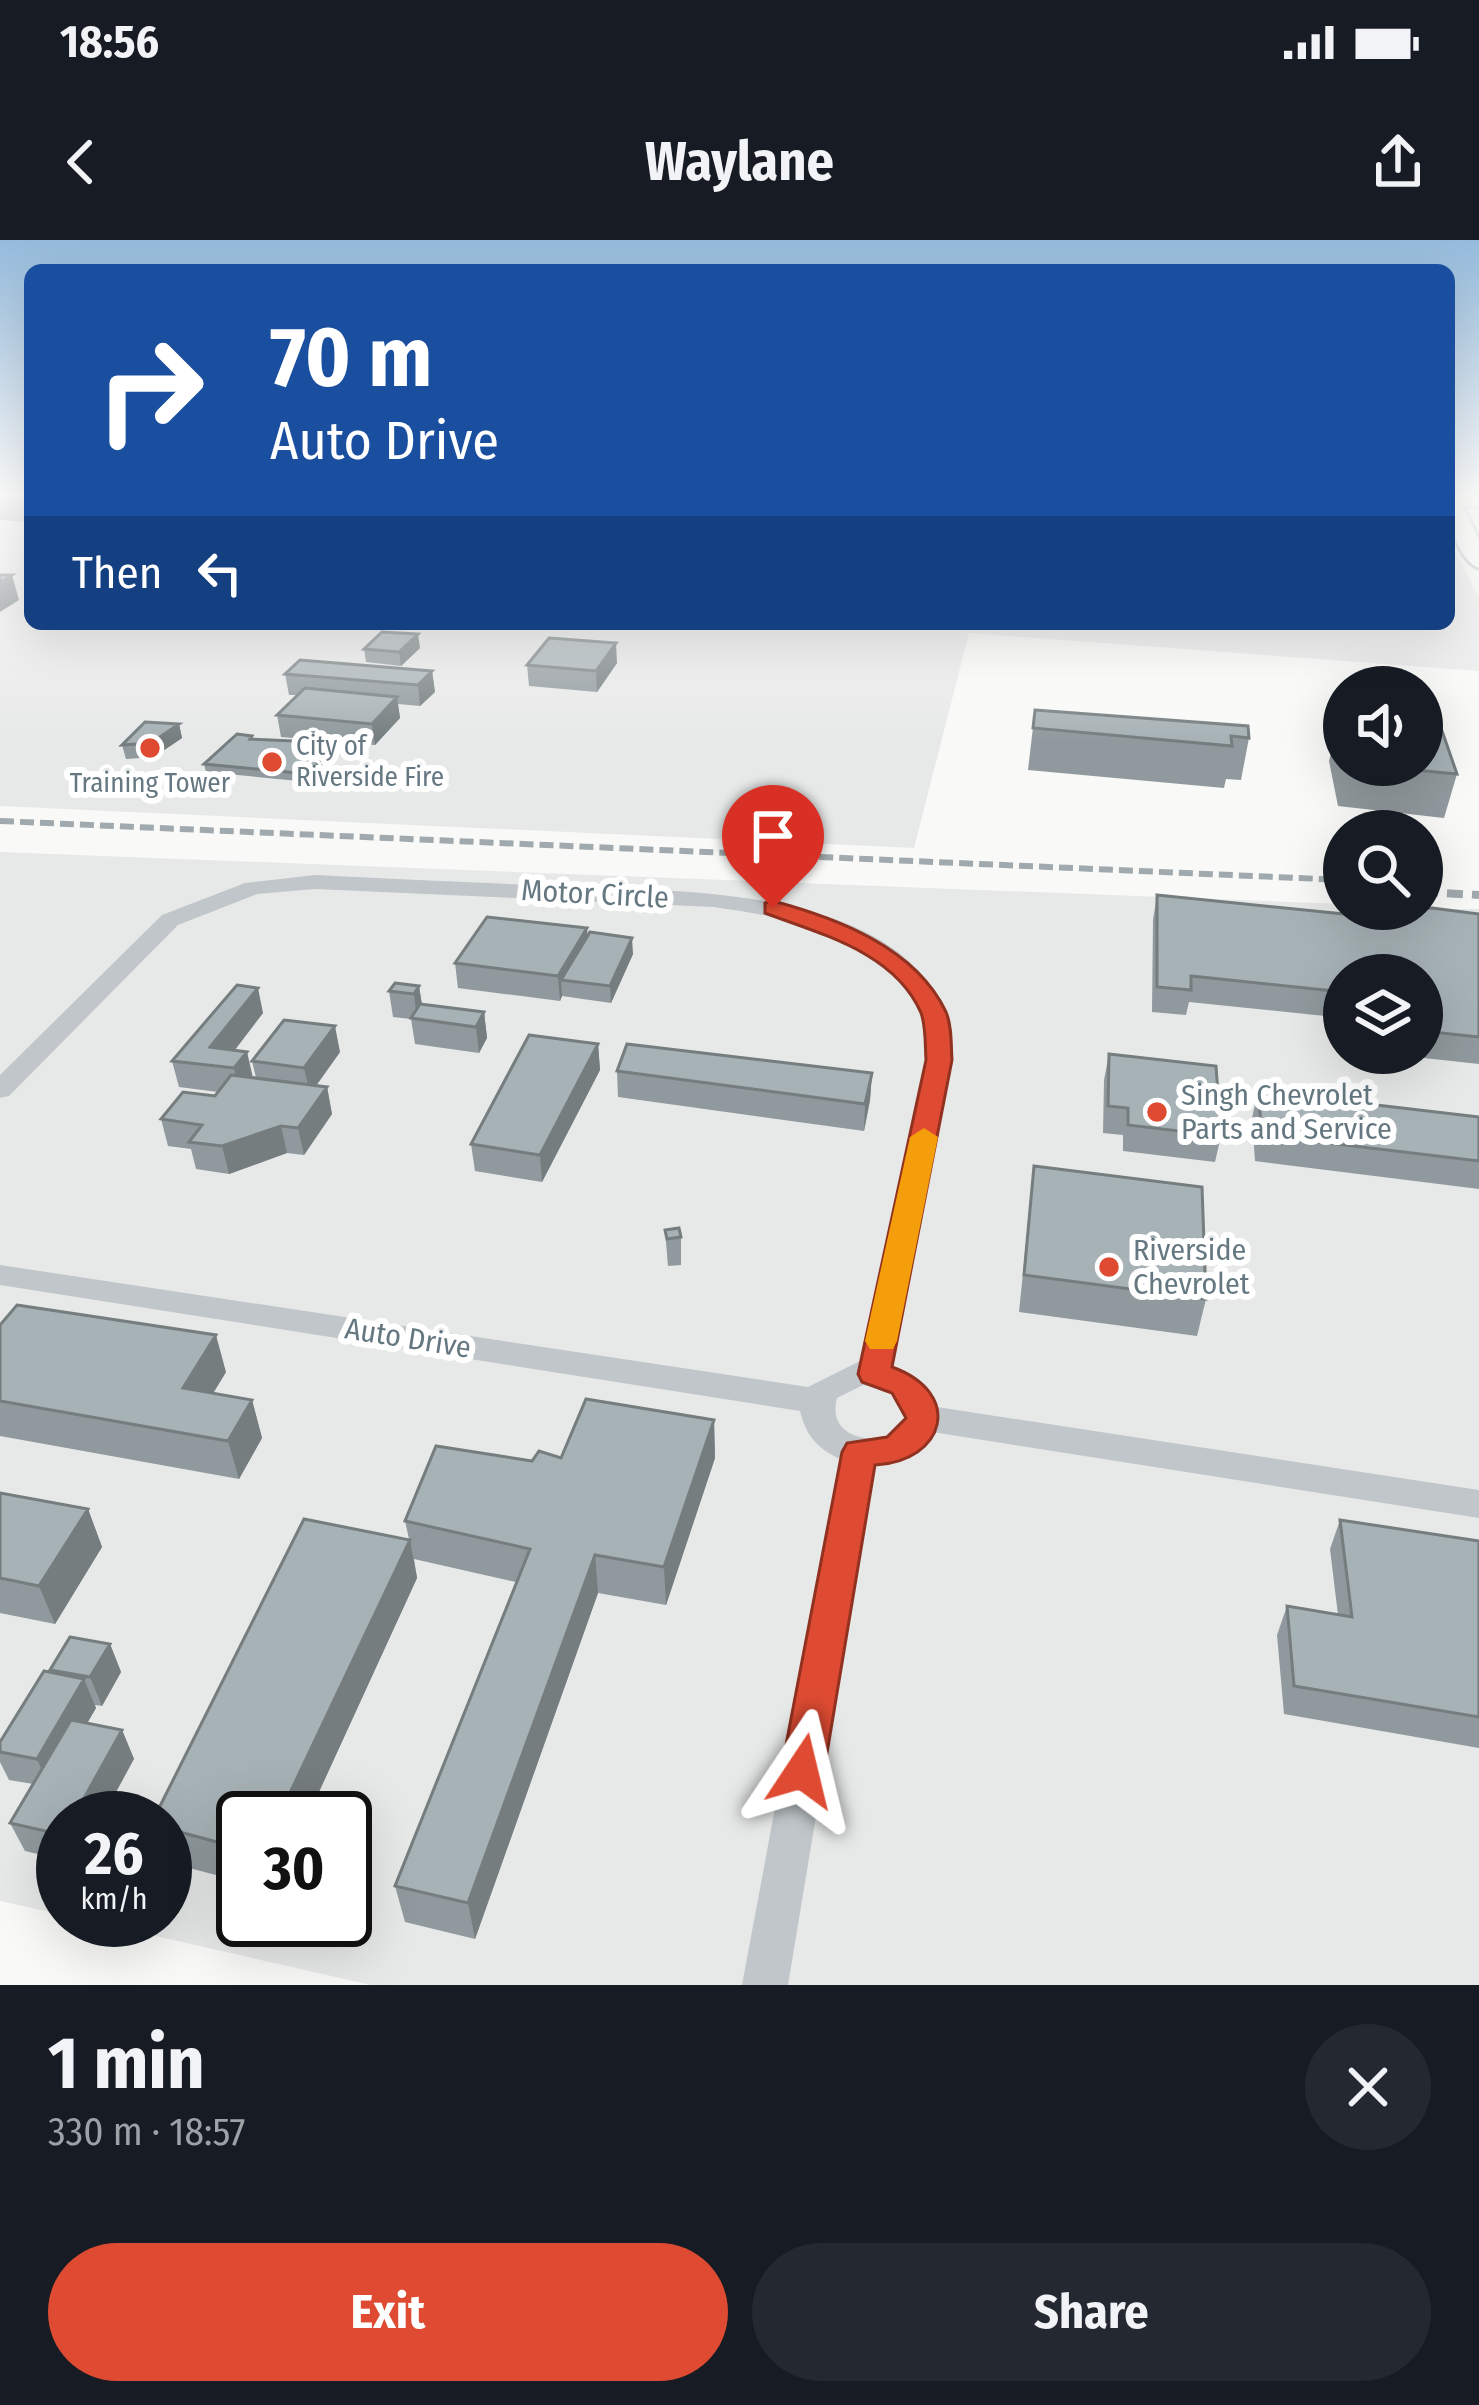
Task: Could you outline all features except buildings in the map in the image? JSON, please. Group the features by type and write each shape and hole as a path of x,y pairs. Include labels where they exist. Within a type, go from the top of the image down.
{"street":[{"name":"Motor Circle","path":"0,1090 170,920 253,888 315,882 695,898 773,908 867,944 910,977 935,1015 939,1060 874,1374"},
{"name":"Auto Drive","path":"0,1275 817,1401"},
{"path":"874,1374 904,1384 921,1405 923,1418 919,1431 895,1450 859,1452 829,1438 815,1414 817,1401 823,1390 844,1376 874,1374"},
{"path":"923,1418 1479,1504"},
{"path":"765,1985 859,1452"}],"shaded area":[{"path":"0,578 24,578 24,630 1455,630 1455,578 1469,578 1479,598 1479,671 969,633 914,848 0,806"},
{"path":"0,852 1323,903 1323,930 1443,930 1443,909 1479,909 1479,1985 371,1985 192,1944 192,1791 36,1791 36,1909 0,1901"}],"railway":[{"path":"0,821 1323,879"},
{"path":"1443,893 1479,895"}],"slow traffic":[{"path":"881,1341 924,1137"}],"place":[{"name":"Training Tower","path":"150,748"},
{"name":"City of Riverside Fire","path":"272,762"},
{"name":"Singh Chevrolet Parts and Service","path":"1157,1112"},
{"name":"Riverside Chevrolet","path":"1109,1267"}],"route":[{"path":"773,908 867,944 910,977 935,1015 939,1060 874,1374 904,1384 921,1405 923,1418 910,1442 895,1450 859,1452 802,1771"}]}
